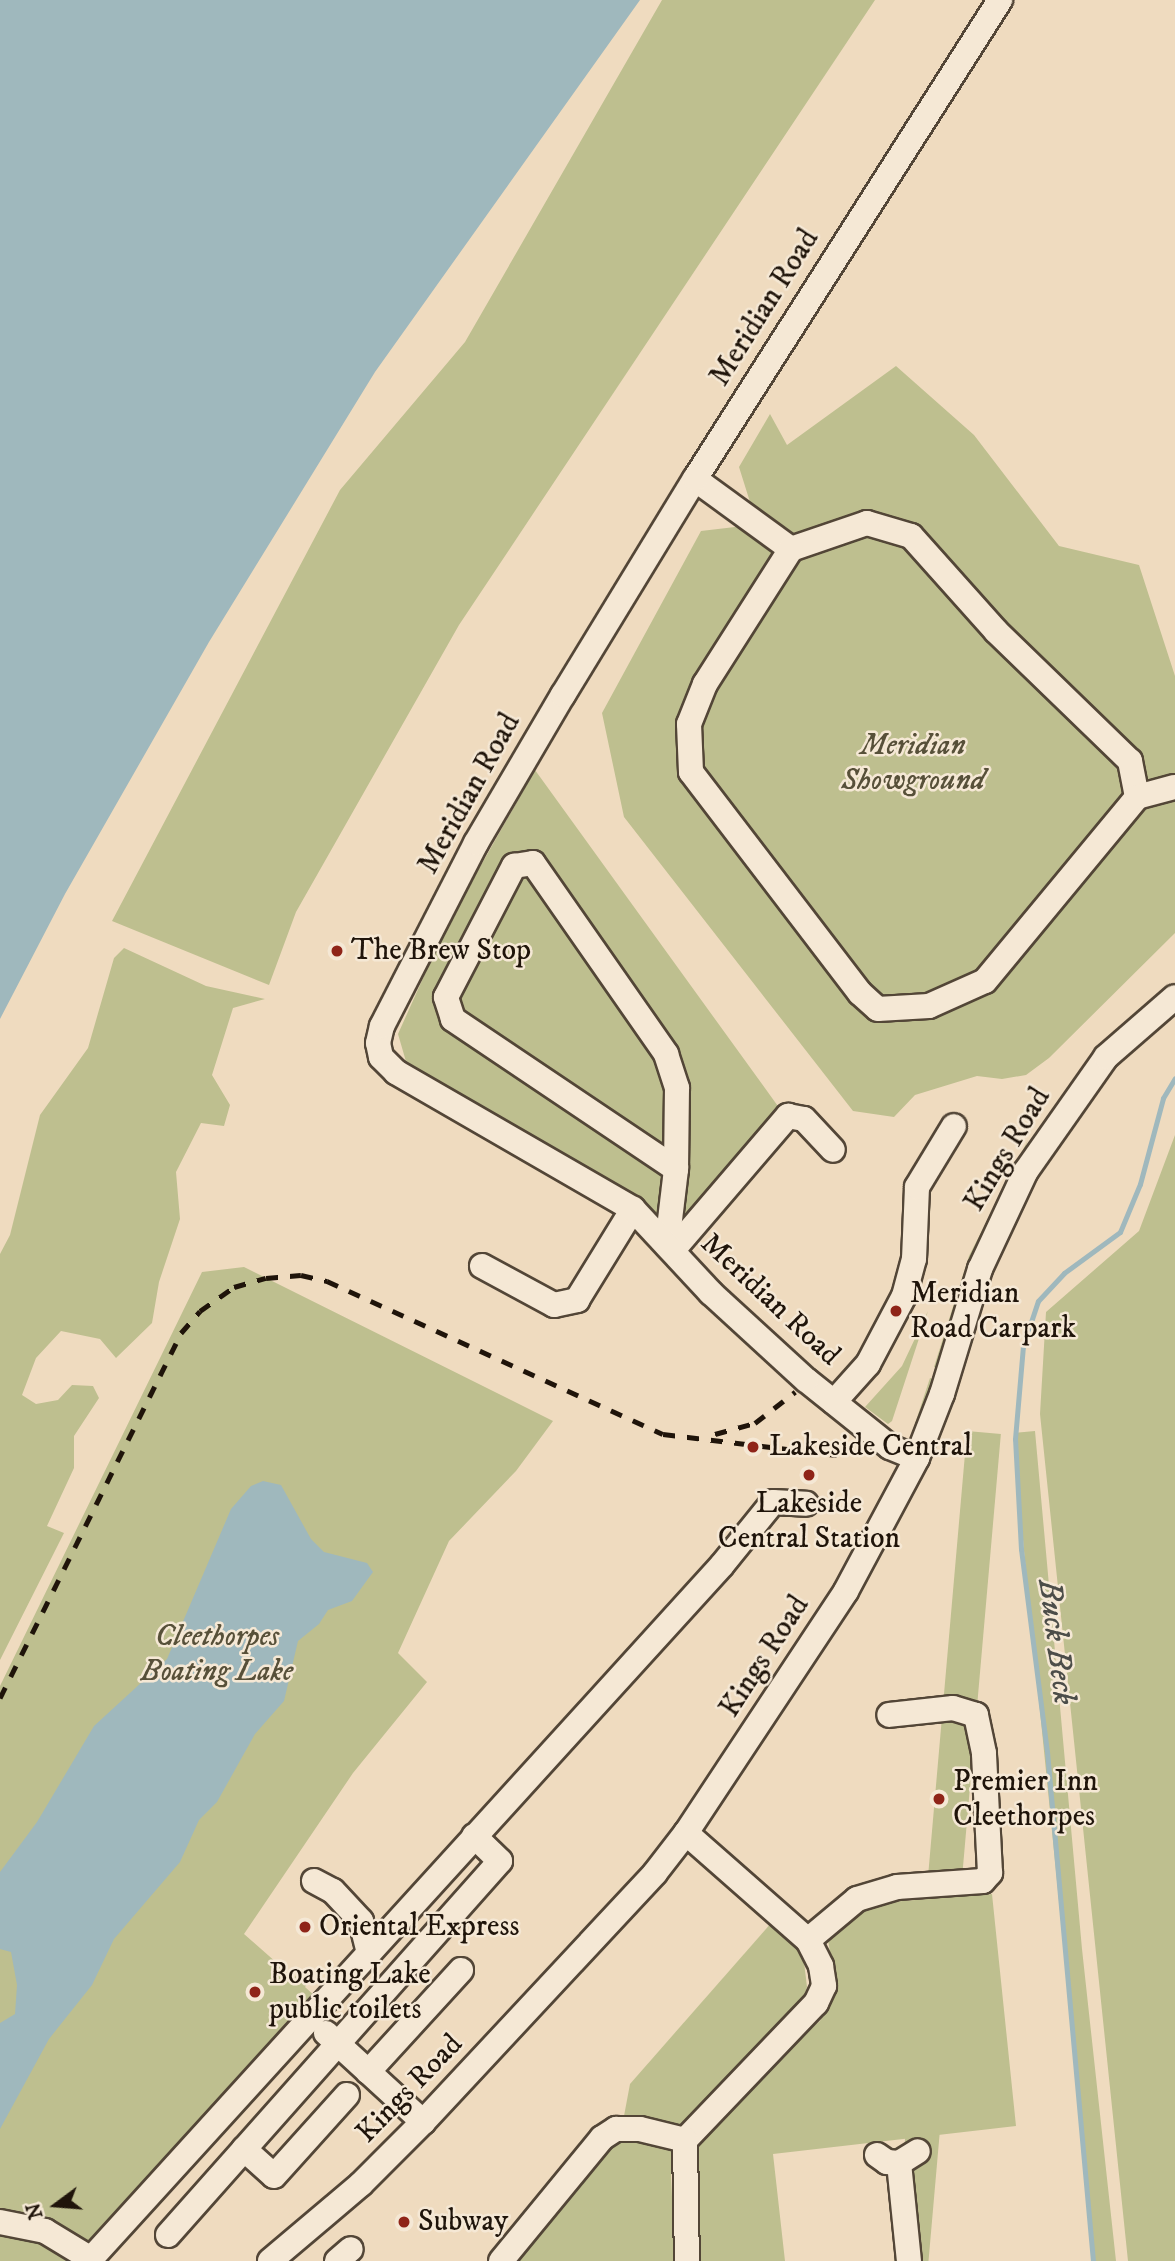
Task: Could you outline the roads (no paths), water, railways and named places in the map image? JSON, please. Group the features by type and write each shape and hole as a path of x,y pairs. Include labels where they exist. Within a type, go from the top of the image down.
{"street":[{"name":"Meridian Road","path":"916,1458 890,1447 834,1402 710,1293 634,1209 396,1072 381,1057 378,1043 382,1026 476,843 695,478 1000,0"},
{"path":"695,478 791,549"},
{"path":"1137,797 1130,761 996,631 911,536 867,523 791,549 705,684 689,724 691,772 860,993 878,1009 929,1006 985,981 1137,797 1175,787"},
{"path":"670,1248 676,1169 677,1088 666,1054 533,863 514,866 446,997 453,1019 676,1169"},
{"name":"Kings Road","path":"270,2261 361,2184 423,2122 655,1874 687,1833 846,1591 916,1458 942,1394 984,1258 1026,1171 1106,1056 1175,997"},
{"path":"670,1248 788,1116 804,1119 833,1150"},
{"path":"834,1402 868,1364 904,1296 914,1259 921,1174 954,1126"},
{"path":"482,1266 554,1305 577,1300 634,1209"},
{"path":"0,2222 45,2231 90,2260 722,1565 773,1502 806,1504"},
{"path":"808,1940 857,1899 897,1888 983,1881 990,1873 984,1753 976,1715 953,1708 889,1715"},
{"path":"687,1833 808,1940 821,1966 824,1986 816,2003 685,2140 687,2261"},
{"path":"168,2235 500,1861 474,1836"},
{"path":"313,1881 333,1891 361,1921 369,1952"},
{"path":"368,2071 461,1970"},
{"path":"310,2018 423,2122"},
{"path":"244,2148 274,2176 347,2095"},
{"path":"501,2261 602,2138 617,2129 640,2129 685,2140"},
{"path":"898,2156 909,2261"}],"water":[{"path":"0,0 640,0 375,372 209,642 65,894 0,1019"},
{"path":"263,1481 281,1485 311,1539 324,1552 367,1563 373,1572 352,1601 328,1610 319,1624 298,1641 284,1701 255,1734 217,1802 199,1820 180,1862 114,1939 92,1985 49,2039 0,2129 0,2023 15,2014 17,1985 11,1952 0,1949 0,1872 37,1822 94,1726 167,1659 231,1509 251,1486"}],"waterway":[{"name":"Buck Beck","path":"1093,2261 1047,1752 1021,1549 1015,1439 1023,1346 1038,1301 1064,1273 1120,1232 1140,1184 1163,1098 1175,1078"}],"railway":[{"path":"0,1698 181,1333 200,1311 234,1287 266,1278 301,1275 327,1281 663,1434 837,1455"},
{"path":"715,1434 755,1423 795,1392"}],"place":[{"name":"The Brew Stop","path":"337,951"},
{"name":"Meridian Road Carpark","path":"896,1311"},
{"name":"Lakeside Central","path":"753,1447"},
{"name":"Lakeside Central Station","path":"809,1475"},
{"name":"Premier Inn Cleethorpes","path":"939,1799"},
{"name":"Oriental Express","path":"305,1927"},
{"name":"Boating Lake public toilets","path":"255,1992"},
{"name":"Subway","path":"404,2222"}],"park label":[{"name":"Meridian Showground","path":"913,763"},
{"name":"Cleethorpes Boating Lake","path":"217,1654"}]}
